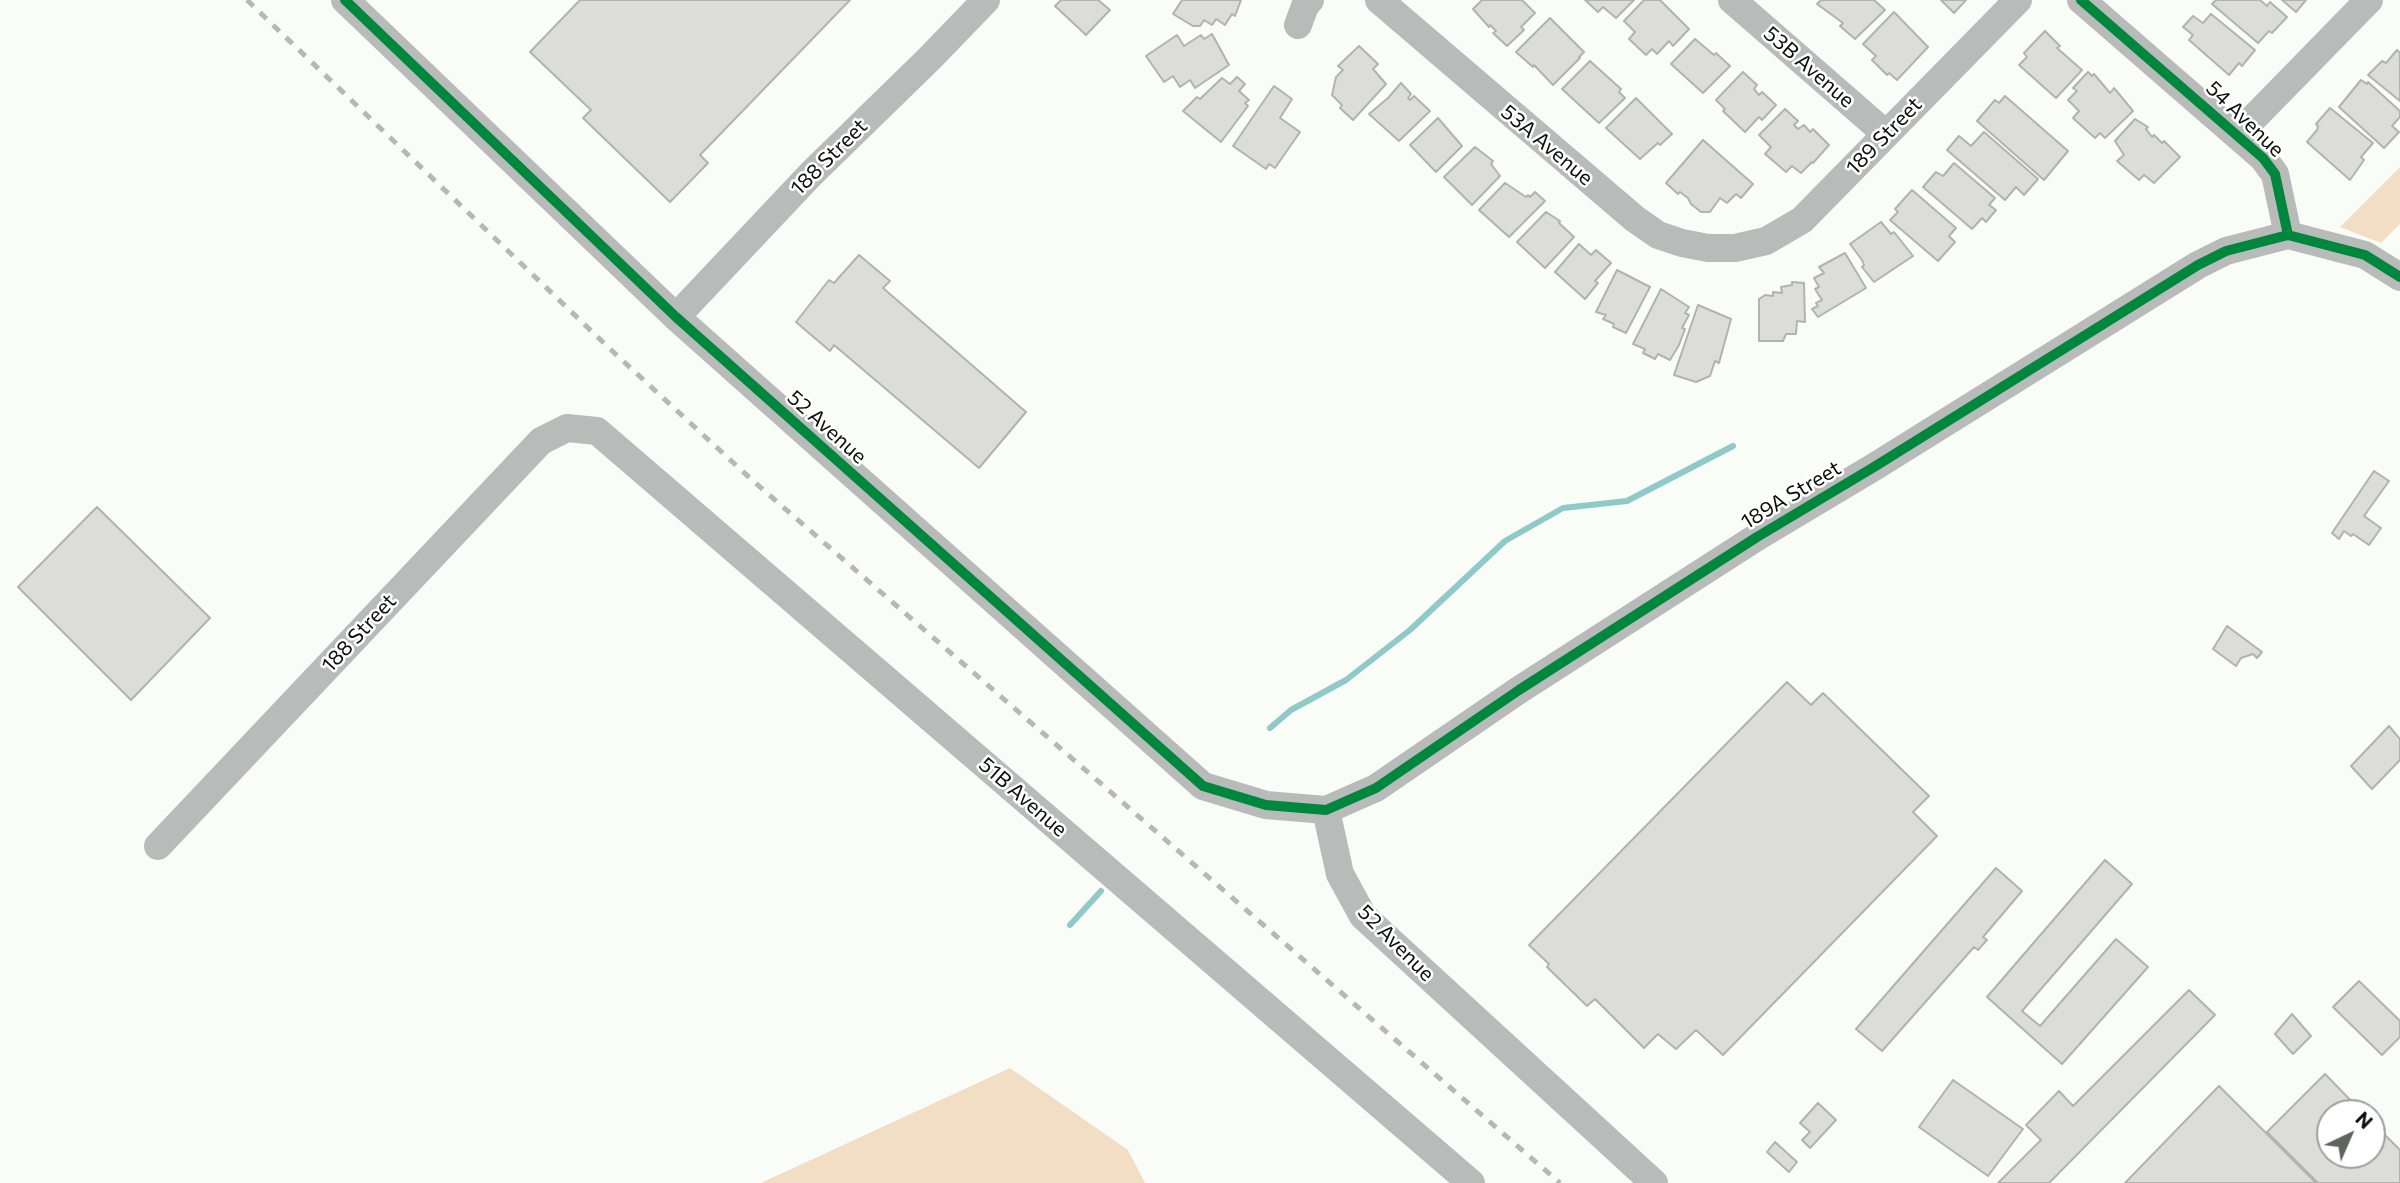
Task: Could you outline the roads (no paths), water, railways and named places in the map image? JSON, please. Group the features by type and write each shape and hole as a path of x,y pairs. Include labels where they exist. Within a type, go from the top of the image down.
{"street":[{"name":"52 Avenue","path":"345,0 676,317 1203,786 1266,805 1326,810 1340,874 1363,916 1654,1183"},
{"name":"188 Street","path":"676,317 811,174 986,0"},
{"name":"53A Avenue","path":"1378,0 1635,219 1658,235 1708,248 1735,248"},
{"name":"53B Avenue","path":"1732,0 1886,134"},
{"name":"189 Street","path":"1735,248 1766,241 1802,220 2018,0"},
{"name":"54 Avenue","path":"2081,0 2263,158 2275,174 2288,235"},
{"path":"2238,134 2369,0"},
{"path":"2288,235 2365,255 2400,277"},
{"name":"189A Street","path":"1326,810 1376,788 1519,690 1666,595 2198,265 2226,251 2288,235"},
{"name":"188 Street","path":"158,846 541,441 567,428"},
{"name":"51B Avenue","path":"567,428 597,431 1471,1183"}],"waterway":[{"path":"1270,728 1291,710 1346,680 1410,630 1505,541 1563,508 1627,501 1733,446"},
{"path":"1070,925 1101,891"}],"railway":[{"path":"247,0 609,348 752,480 1560,1183"}]}
